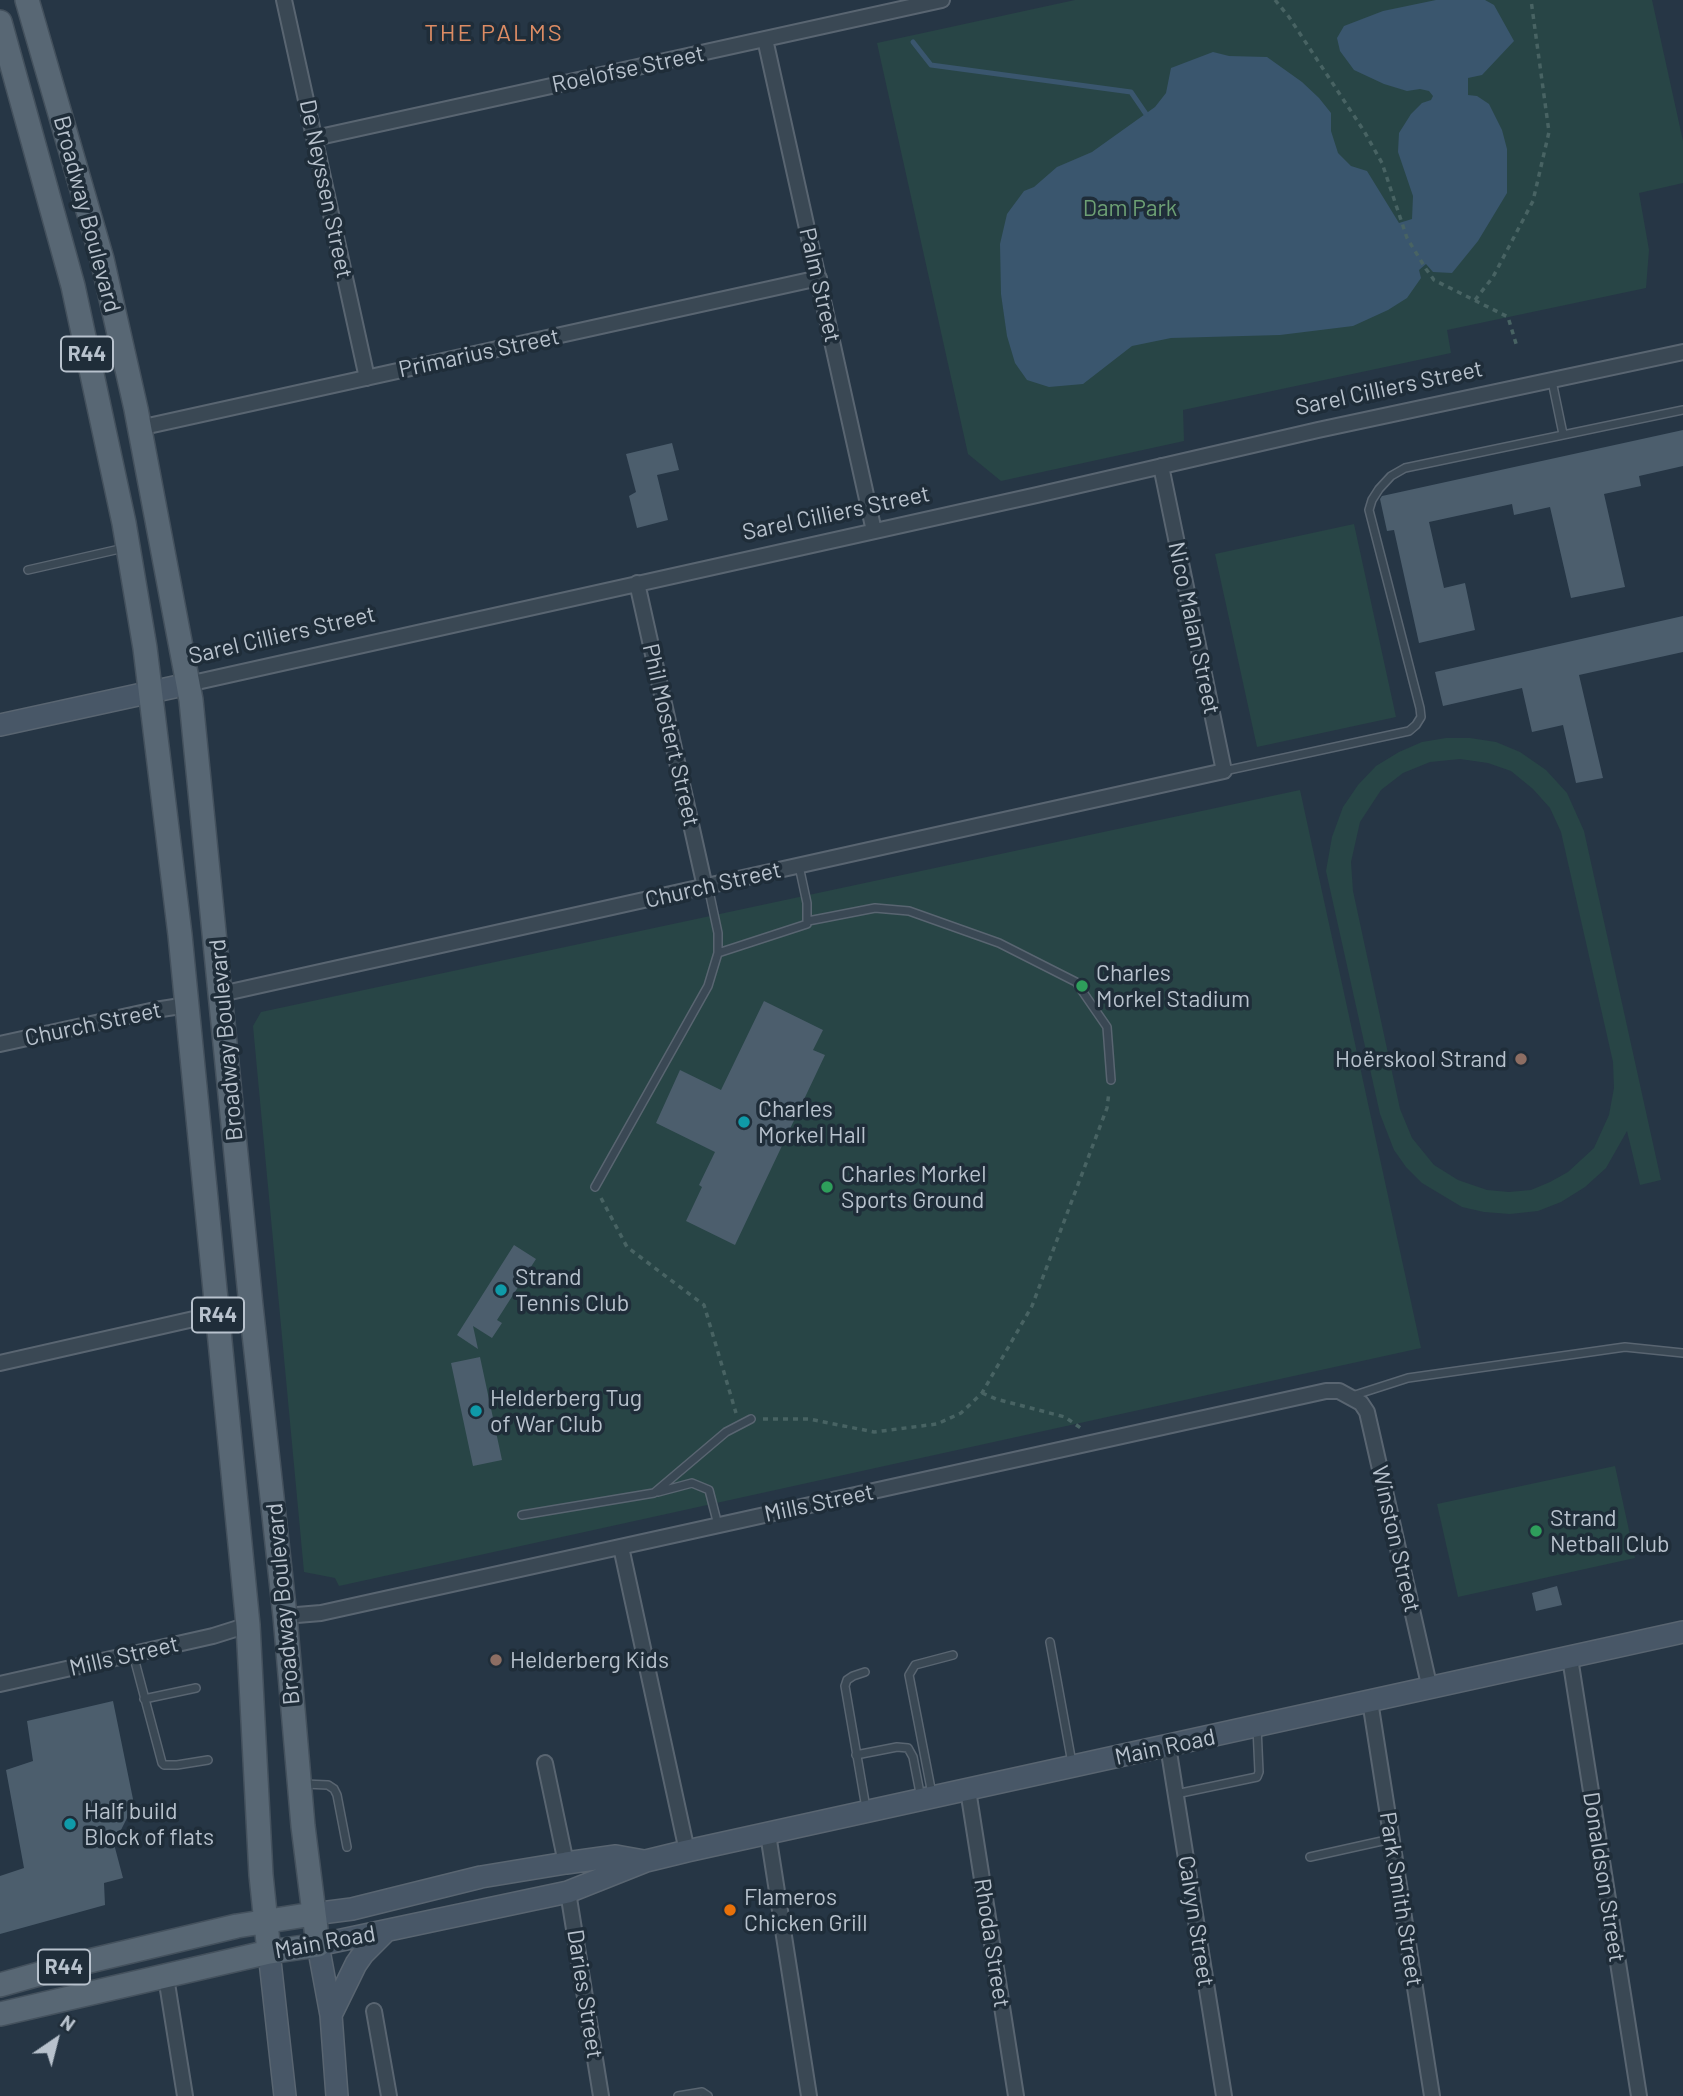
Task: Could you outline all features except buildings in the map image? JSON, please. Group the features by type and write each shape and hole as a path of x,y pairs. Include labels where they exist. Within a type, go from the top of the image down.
{"main road":[{"name":"Broadway Boulevard","path":"27,0 102,259 139,428 188,684 285,1616 313,1914 331,2015 337,2096"},
{"name":"Broadway Boulevard","path":"0,22 73,286 128,547 150,691 187,1005 248,1625 261,1875 285,2096"},
{"name":"Sarel Cilliers Street","path":"0,725 188,684"},
{"name":"Main Road","path":"0,2014 269,1952 318,1945 568,1892 646,1861 687,1851 1683,1632"},
{"name":"Main Road","path":"0,1985 64,1967 265,1920 352,1909 481,1877 616,1856 646,1861"},
{"path":"331,2015 356,1964 386,1931"}],"street":[{"name":"De Neyssen Street","path":"284,0 367,378"},
{"name":"Roelofse Street","path":"315,138 765,39 887,6 942,0"},
{"name":"Palm Street","path":"765,39 874,531"},
{"name":"Primarius Street","path":"139,428 819,278"},
{"name":"Sarel Cilliers Street","path":"188,684 1318,430 1683,352"},
{"name":"Nico Malan Street","path":"1161,466 1224,771"},
{"name":"Phil Mostert Street","path":"637,583 706,886"},
{"name":"Church Street","path":"221,994 1224,771"},
{"name":"Church Street","path":"0,1044 187,1005"},
{"path":"0,1363 251,1306"},
{"name":"Mills Street","path":"285,1616 321,1613 1326,1391 1339,1391 1351,1396"},
{"name":"Winston Street","path":"1351,1396 1361,1403 1367,1412 1430,1689"},
{"path":"621,1547 687,1851"},
{"name":"Mills Street","path":"0,1684 214,1636 248,1625"},
{"name":"Donaldson Street","path":"1570,1658 1639,2096"},
{"name":"Park Smith Street","path":"1370,1701 1432,2096"},
{"name":"Calvyn Street","path":"1168,1746 1224,2096"},
{"path":"545,1763 566,1863"},
{"name":"Rhoda Street","path":"968,1790 1016,2096"},
{"path":"768,1834 809,2096"},
{"name":"Daries Street","path":"568,1892 601,2096"},
{"path":"166,1977 185,2096"},
{"path":"374,2011 389,2096"}],"lane":[{"path":"1551,380 1563,434"},
{"path":"1224,771 1409,731 1421,717 1369,510 1371,500 1391,476 1405,468 1683,410"},
{"path":"28,569 128,547"},
{"path":"799,866 808,921"},
{"path":"595,1186 709,986 718,953 718,933 706,886"},
{"path":"718,953 804,926 808,921 875,908 909,911 999,943 1076,982 1107,1027 1111,1080"},
{"path":"1351,1396 1408,1378 1625,1347 1683,1353"},
{"path":"654,1493 726,1432 751,1419"},
{"path":"522,1515 654,1493 692,1483 709,1490 718,1525"},
{"path":"1050,1642 1073,1767"},
{"path":"133,1654 163,1764 177,1765 208,1760"},
{"path":"927,1799 909,1675 915,1665 953,1655"},
{"path":"865,1672 853,1676 845,1686 866,1812"},
{"path":"144,1699 196,1688"},
{"path":"1176,1794 1257,1777 1256,1726"},
{"path":"856,1755 897,1747 911,1750 927,1799"},
{"path":"300,1784 328,1784 334,1789 347,1847"},
{"path":"1310,1857 1392,1839"},
{"path":"678,2096 702,2092 708,2096"}],"path":[{"path":"1275,0 1364,131 1382,163 1407,238 1434,280 1508,317 1517,347"},
{"path":"1475,300 1493,277 1533,201 1549,132 1531,0"},
{"path":"595,1186 627,1247 704,1305 737,1415 751,1419 809,1419 874,1432 937,1424 961,1413 982,1393 1032,1306 1107,1108 1111,1080"},
{"path":"982,1393 1065,1417 1082,1429 1087,1444"}],"green space":[{"name":"Dam Park","path":"1075,0 1652,0 1683,141 1683,183 1639,193 1649,250 1646,288 1447,330 1451,353 1183,410 1184,441 1001,481 968,454 877,43"},
{"path":"1354,524 1396,717 1257,747 1215,554"},
{"path":"1470,738 1496,742 1520,752 1546,770 1567,793 1584,831 1661,1180 1640,1185 1627,1131 1606,1168 1585,1187 1561,1202 1538,1211 1510,1214 1484,1212 1462,1207 1422,1183 1394,1150 1380,1114 1326,871 1332,837 1343,807 1358,785 1376,766 1422,742","holes":["1460,759 1488,763 1511,771 1533,789 1550,808 1561,832 1613,1062 1614,1088 1609,1115 1594,1148 1568,1172 1550,1182 1531,1190 1509,1192 1487,1190 1458,1180 1434,1165 1412,1138 1400,1109 1353,891 1351,862 1360,822 1381,790 1403,773 1430,762"]},
{"name":"Charles Morkel Sports Ground","path":"1300,790 1421,1348 339,1586 335,1578 304,1572 253,1026 261,1012"},
{"name":"Strand Netball Club","path":"1615,1466 1635,1558 1458,1597 1437,1504"}],"water":[{"path":"1436,0 1485,0 1494,5 1514,41 1482,75 1468,78 1468,95 1477,96 1489,104 1502,130 1507,149 1507,193 1478,241 1452,273 1433,272 1426,264 1419,270 1421,278 1407,298 1353,326 1280,335 1171,338 1132,346 1083,384 1049,387 1027,380 1015,363 1007,336 1001,294 1000,244 1007,214 1024,191 1034,187 1057,167 1092,152 1155,107 1166,93 1171,68 1213,52 1229,56 1267,57 1302,82 1331,113 1331,131 1338,153 1351,166 1367,171 1399,223 1412,219 1413,196 1398,152 1399,133 1411,114 1433,96 1429,91 1407,91 1384,84 1354,70 1340,51 1337,38 1344,26 1383,11"}],"waterway":[{"path":"913,42 931,65 1131,92 1146,114"}],"place":[{"name":"Charles Morkel Stadium","path":"1082,986"},
{"name":"Hoërskool Strand","path":"1521,1059"},
{"name":"Charles Morkel Hall","path":"744,1122"},
{"name":"Charles Morkel Sports Ground","path":"827,1187"},
{"name":"Strand Tennis Club","path":"501,1290"},
{"name":"Helderberg Tug of War Club","path":"476,1411"},
{"name":"Strand Netball Club","path":"1536,1531"},
{"name":"Helderberg Kids","path":"496,1660"},
{"name":"Half build Block of flats","path":"70,1824"},
{"name":"Flameros Chicken Grill","path":"730,1910"}],"district":[{"name":"THE PALMS","path":"494,33"}]}
